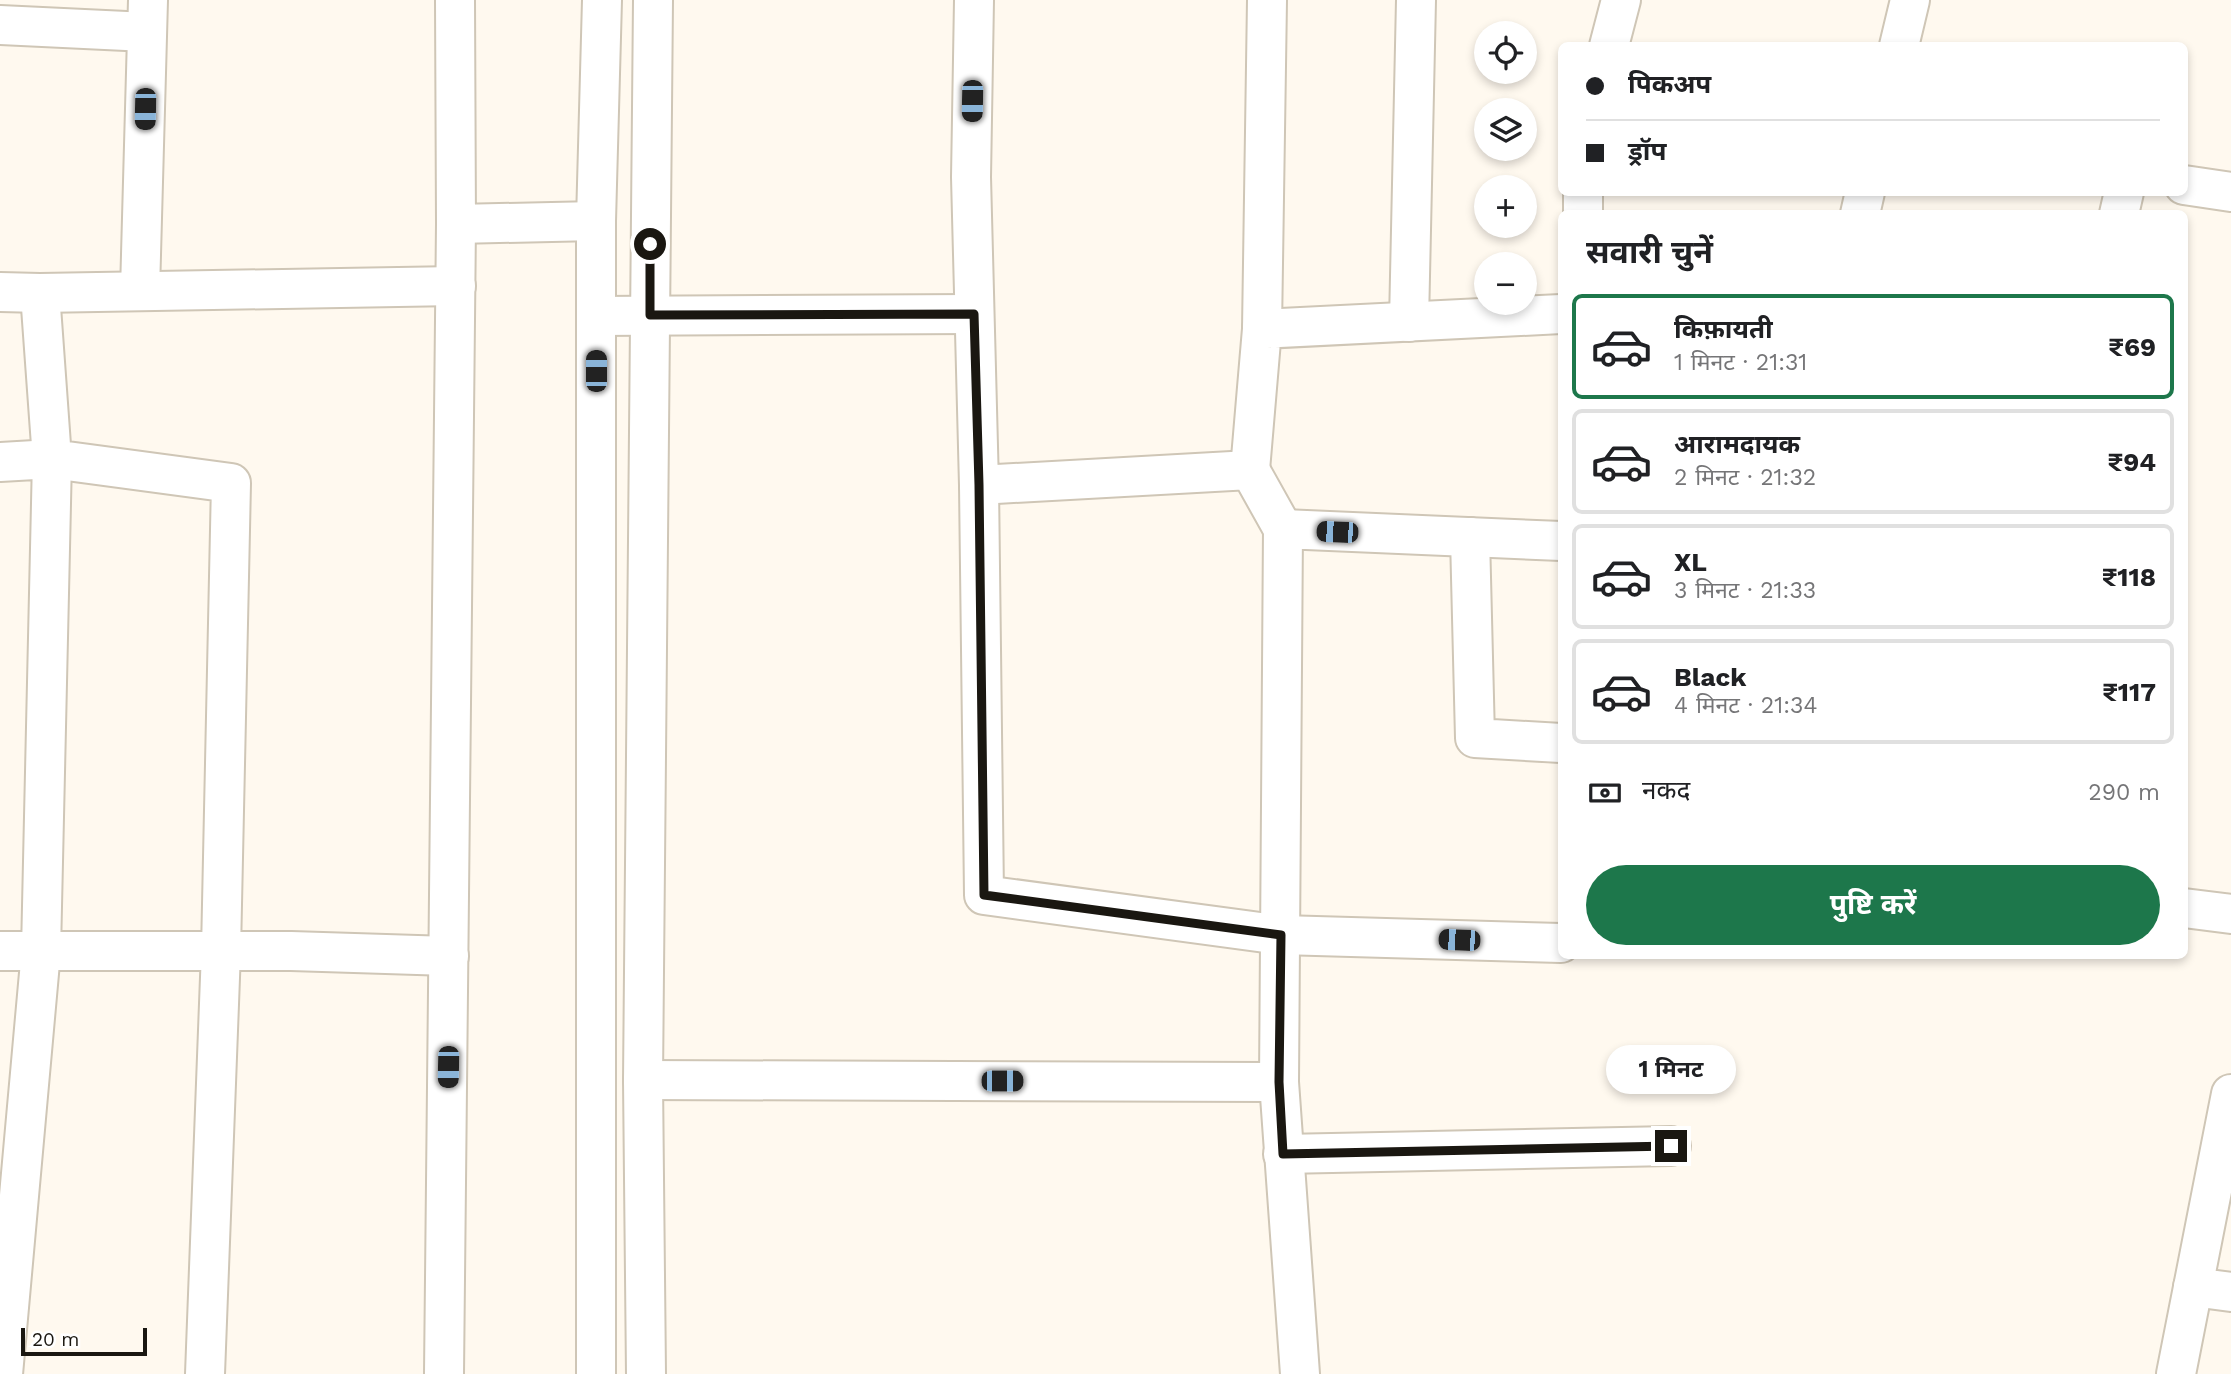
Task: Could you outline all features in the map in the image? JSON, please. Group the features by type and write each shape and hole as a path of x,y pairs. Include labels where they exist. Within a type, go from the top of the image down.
{"street":[{"path":"443,1374 456,286 455,0"},
{"path":"596,1374 596,221 601,0"},
{"path":"646,1374 643,1080 653,0"},
{"path":"974,0 971,177 979,485 984,895 1281,935 1558,943"},
{"path":"1267,0 1262,329 1250,470 1283,529 1279,1082 1300,1374"},
{"path":"1409,322 1416,0"},
{"path":"1610,42 1621,0"},
{"path":"1900,42 1910,0"},
{"path":"0,25 147,16 140,291"},
{"path":"2188,186 2231,192"},
{"path":"456,225 596,221"},
{"path":"0,292 456,286"},
{"path":"3,1374 11,1168 41,951 52,459 40,293"},
{"path":"596,316 974,314"},
{"path":"1262,329 1558,314"},
{"path":"0,462 52,459 230,484 221,951 205,1374"},
{"path":"979,485 1250,470"},
{"path":"1283,529 1558,541"},
{"path":"1470,537 1475,738 1558,743"},
{"path":"2188,909 2231,914"},
{"path":"0,951 221,951 449,956"},
{"path":"643,1080 1279,1082"},
{"path":"2176,1374 2231,1094"},
{"path":"1283,1154 1671,1146"},
{"path":"2193,1287 2231,1292"}],"route":[{"path":"650,244 650,315 974,314 984,895 1281,935 1279,1082 1283,1154 1671,1146"}]}
